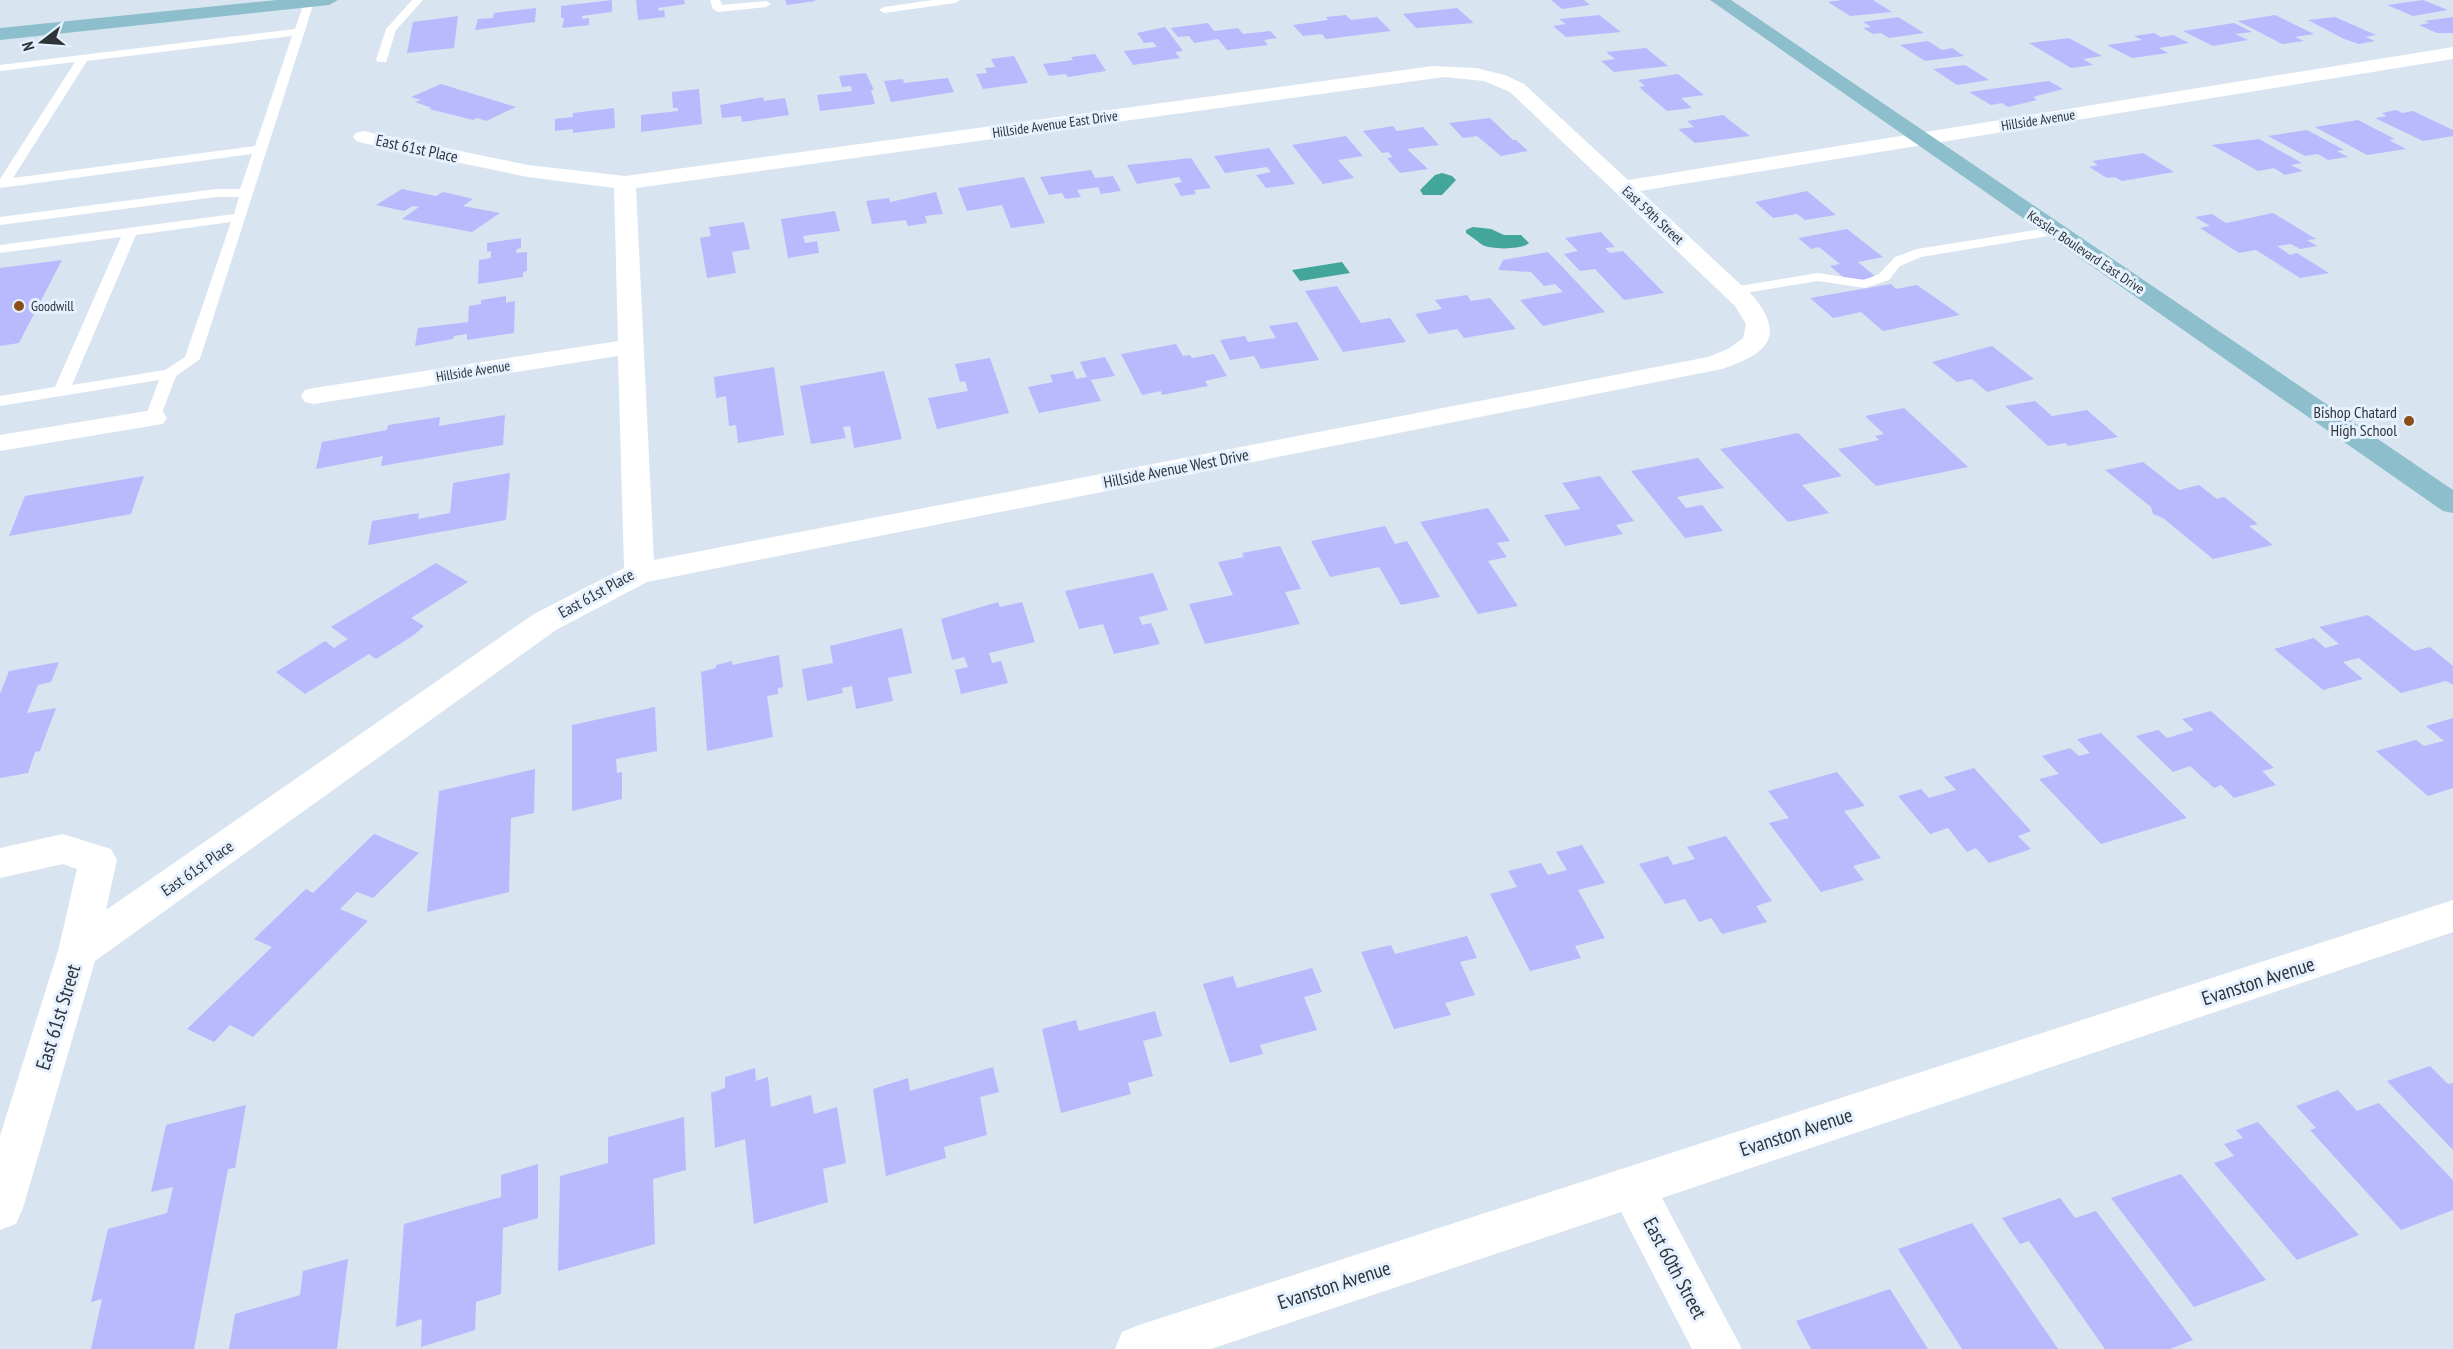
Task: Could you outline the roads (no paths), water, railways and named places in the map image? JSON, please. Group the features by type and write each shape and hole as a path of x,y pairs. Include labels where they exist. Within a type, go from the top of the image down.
{"main road":[{"path":"0,34 329,0"},
{"name":"Kessler Boulevard East Drive","path":"1719,0 2453,504"}],"street":[{"name":"Hillside Avenue","path":"1624,187 2453,53"},
{"name":"Hillside Avenue East Drive","path":"625,183 1434,72 1485,75"},
{"name":"East 59th Street","path":"1485,75 1517,88 1756,313 1759,329 1755,341 1744,352 1713,364"},
{"name":"East 61st Place","path":"78,951 545,622 639,573 625,183 528,171 363,136"},
{"name":"Hillside Avenue","path":"315,396 632,346"},
{"name":"Hillside Avenue West Drive","path":"639,573 1713,364"},
{"path":"0,443 153,418"},
{"name":"East 61st Street","path":"0,863 63,849 98,860 78,951 0,1208"},
{"name":"Evanston Avenue","path":"1139,1349 2453,916"},
{"name":"East 60th Street","path":"1631,1186 1718,1349"}],"lane":[{"path":"382,60 391,29 418,0"},
{"path":"715,0 718,9 766,4"},
{"path":"884,10 955,0"},
{"path":"0,401 169,374 192,359 309,2"},
{"path":"0,68 299,32"},
{"path":"2,183 83,58"},
{"path":"2,183 260,149"},
{"path":"0,221 216,193 246,192"},
{"path":"0,249 238,217"},
{"path":"1733,291 1818,278 1865,284 1884,277 1890,267 1904,257 1922,252 2055,231"},
{"path":"61,392 130,232"},
{"path":"153,418 169,374"}],"place":[{"name":"Goodwill","path":"19,306"},
{"name":"Bishop Chatard High School","path":"2409,421"}]}
